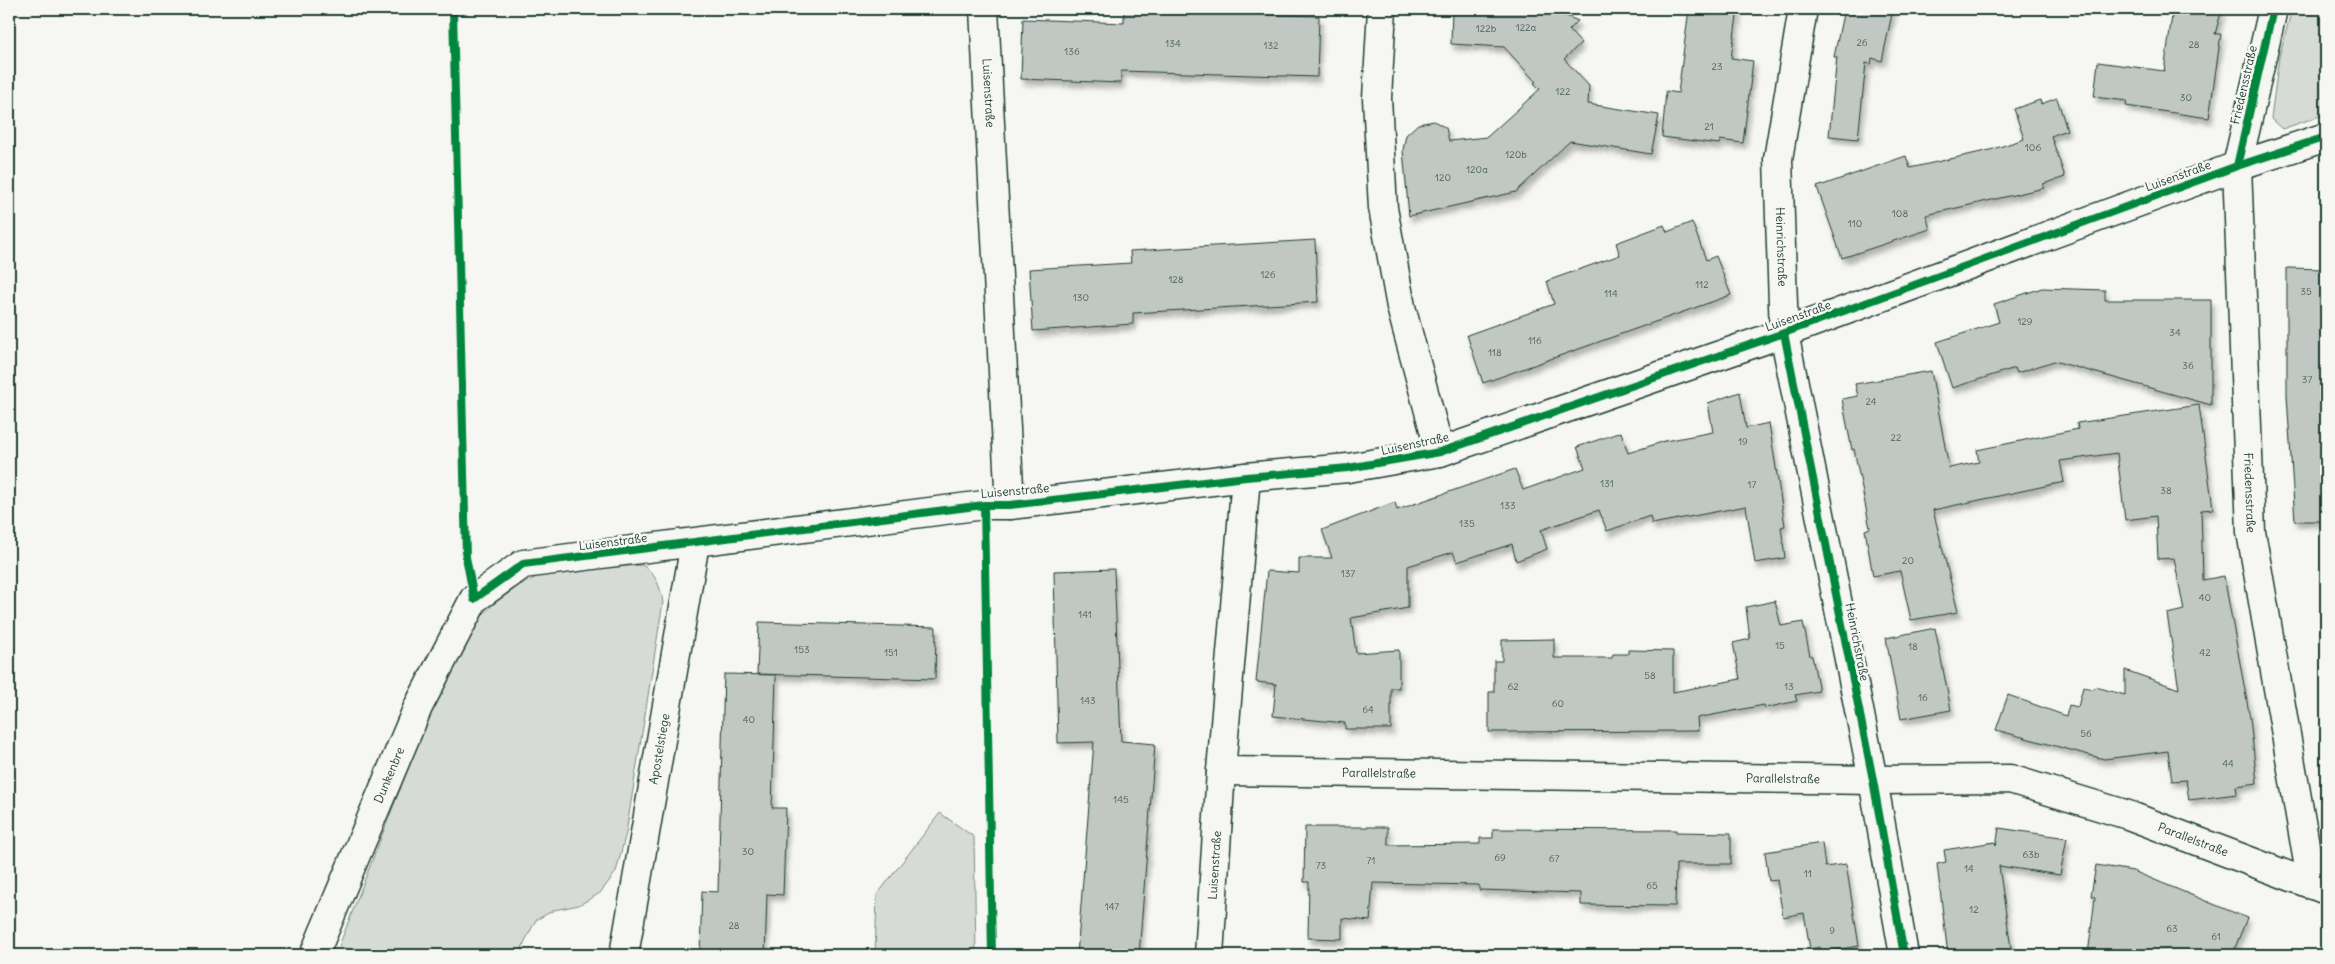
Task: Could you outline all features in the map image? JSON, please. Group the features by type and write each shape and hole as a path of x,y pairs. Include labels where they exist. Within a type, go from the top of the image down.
{"street":[{"name":"Luisenstraße","path":"984,9 1010,505"},
{"name":"Luisenstraße","path":"1382,9 1377,98 1383,208 1401,307 1440,452"},
{"name":"Heinrichstraße","path":"1802,9 1778,159 1784,333 1873,780 1904,955"},
{"name":"Friedensstraße","path":"2273,9 2237,166 2251,532 2319,887"},
{"name":"Luisenstraße","path":"474,599 523,564 984,505 1010,505 1246,477 1348,468 1440,452 1784,333 2237,166 2326,137"},
{"name":"Luisenstraße","path":"1209,955 1221,771 1246,477"},
{"name":"Apostelstiege","path":"624,955 695,543"},
{"name":"Dunkenbre","path":"314,955 418,707 474,599"},
{"name":"Parallelstraße","path":"1221,771 1873,780 2010,779 2128,815 2319,887"}],"shaded area":[{"path":"2292,9 2326,9 2326,114 2282,129 2271,119 2279,57"},
{"path":"642,565 647,568 657,581 663,602 626,833 616,872 600,893 579,905 554,910 536,920 520,955 363,955 339,946 428,717 476,621 495,603 520,585 547,572"},
{"path":"940,813 974,837 976,955 875,955 877,895"}],"building":[{"path":"1452,9 1550,9 1578,21 1569,30 1581,43 1564,59 1589,86 1588,104 1659,115 1651,154 1570,141 1516,192 1409,216 1403,150 1406,135 1418,124 1434,121 1446,128 1449,141 1487,137 1540,89 1534,83 1536,82 1504,47 1451,44"},
{"path":"1689,9 1738,9 1731,58 1753,61 1743,143 1720,140 1719,144 1662,137 1666,91 1678,93"},
{"path":"1844,9 1893,9 1882,61 1872,58 1871,64 1866,63 1858,139 1829,136 1837,57 1834,57"},
{"path":"2173,9 2222,9 2215,34 2221,34 2209,118 2126,106 2127,101 2094,97 2098,62 2164,71"},
{"path":"1124,11 1319,16 1317,77 1121,71 1121,83 1021,79 1023,19 1124,23"},
{"path":"2057,98 2067,130 2051,136 2065,177 2043,184 2044,188 1926,215 1930,229 1842,258 1817,187 1906,156 1910,168 1990,150 2024,139 2014,109 2040,100 2041,104"},
{"path":"1692,222 1706,260 1716,256 1731,295 1483,383 1467,335 1554,304 1547,281 1620,255 1616,243 1664,225 1667,232"},
{"path":"1315,240 1318,302 1133,313 1133,324 1033,331 1029,269 1131,263 1130,251"},
{"path":"2287,268 2326,269 2326,521 2295,521 2287,395"},
{"path":"2042,288 2105,290 2105,300 2211,300 2211,405 2054,361 2017,373 2015,368 1952,388 1937,342 1999,322 1994,304"},
{"path":"1931,371 1949,468 1979,462 1977,450 2078,429 2077,423 2199,405 2213,509 2201,510 2203,580 2224,576 2250,718 2257,783 2236,786 2237,794 2189,800 2186,780 2172,781 2168,751 2104,759 1996,730 2008,695 2066,716 2069,705 2078,707 2083,687 2094,689 2096,687 2125,695 2125,670 2179,689 2167,614 2184,610 2174,558 2158,559 2156,516 2125,520 2117,453 2060,461 2064,482 1933,510 1958,612 1911,620 1900,571 1873,576 1865,530 1870,528 1842,399 1858,396 1855,384"},
{"path":"1740,392 1746,428 1769,423 1785,526 1781,527 1785,558 1755,563 1746,506 1652,524 1650,516 1607,531 1599,510 1541,530 1547,549 1516,561 1512,544 1457,562 1453,552 1408,566 1408,608 1351,618 1356,653 1399,650 1399,688 1391,688 1391,729 1345,729 1345,723 1273,716 1276,684 1256,682 1267,571 1299,573 1299,558 1332,558 1322,530 1395,502 1397,510 1515,469 1523,490 1585,468 1577,447 1621,432 1628,453 1665,441 1713,432 1708,403"},
{"path":"1114,569 1121,741 1155,744 1139,955 1077,955 1094,742 1058,743 1054,571"},
{"path":"1775,601 1781,626 1803,622 1819,691 1795,695 1797,701 1765,708 1764,705 1697,718 1698,731 1489,732 1489,692 1494,692 1494,661 1502,661 1502,640 1554,639 1554,658 1612,658 1613,654 1628,654 1628,650 1673,651 1673,692 1740,679 1733,643 1750,639 1746,607"},
{"path":"759,622 936,627 935,679 757,674"},
{"path":"1935,628 1951,710 1901,719 1886,638"},
{"path":"724,674 776,675 772,808 786,808 783,895 767,894 765,955 700,955 702,891 718,892"},
{"path":"1305,827 1388,827 1388,845 1480,844 1480,838 1493,838 1493,829 1676,830 1676,832 1731,833 1731,864 1676,864 1675,906 1581,905 1581,893 1479,890 1479,885 1373,883 1370,921 1342,918 1342,939 1308,938 1309,882 1304,882"},
{"path":"1999,828 2067,838 2060,875 1999,866 2012,955 1948,955 1937,864 1946,862 1944,850 1995,842 1996,846"},
{"path":"1822,843 1825,867 1846,864 1859,946 1821,952 1820,947 1810,949 1804,913 1783,917 1777,880 1769,881 1765,852"},
{"path":"2096,865 2133,871 2247,918 2232,955 2088,955 2095,897 2091,896"}],"cycle path":[{"path":"453,9 466,557 474,599 523,564 984,505 1010,505 1246,477 1348,468 1440,452 1784,333 2237,166 2326,137"},
{"path":"2237,166 2273,9"},
{"path":"1784,333 1873,780 1904,955"},
{"path":"984,505 992,955"}]}
